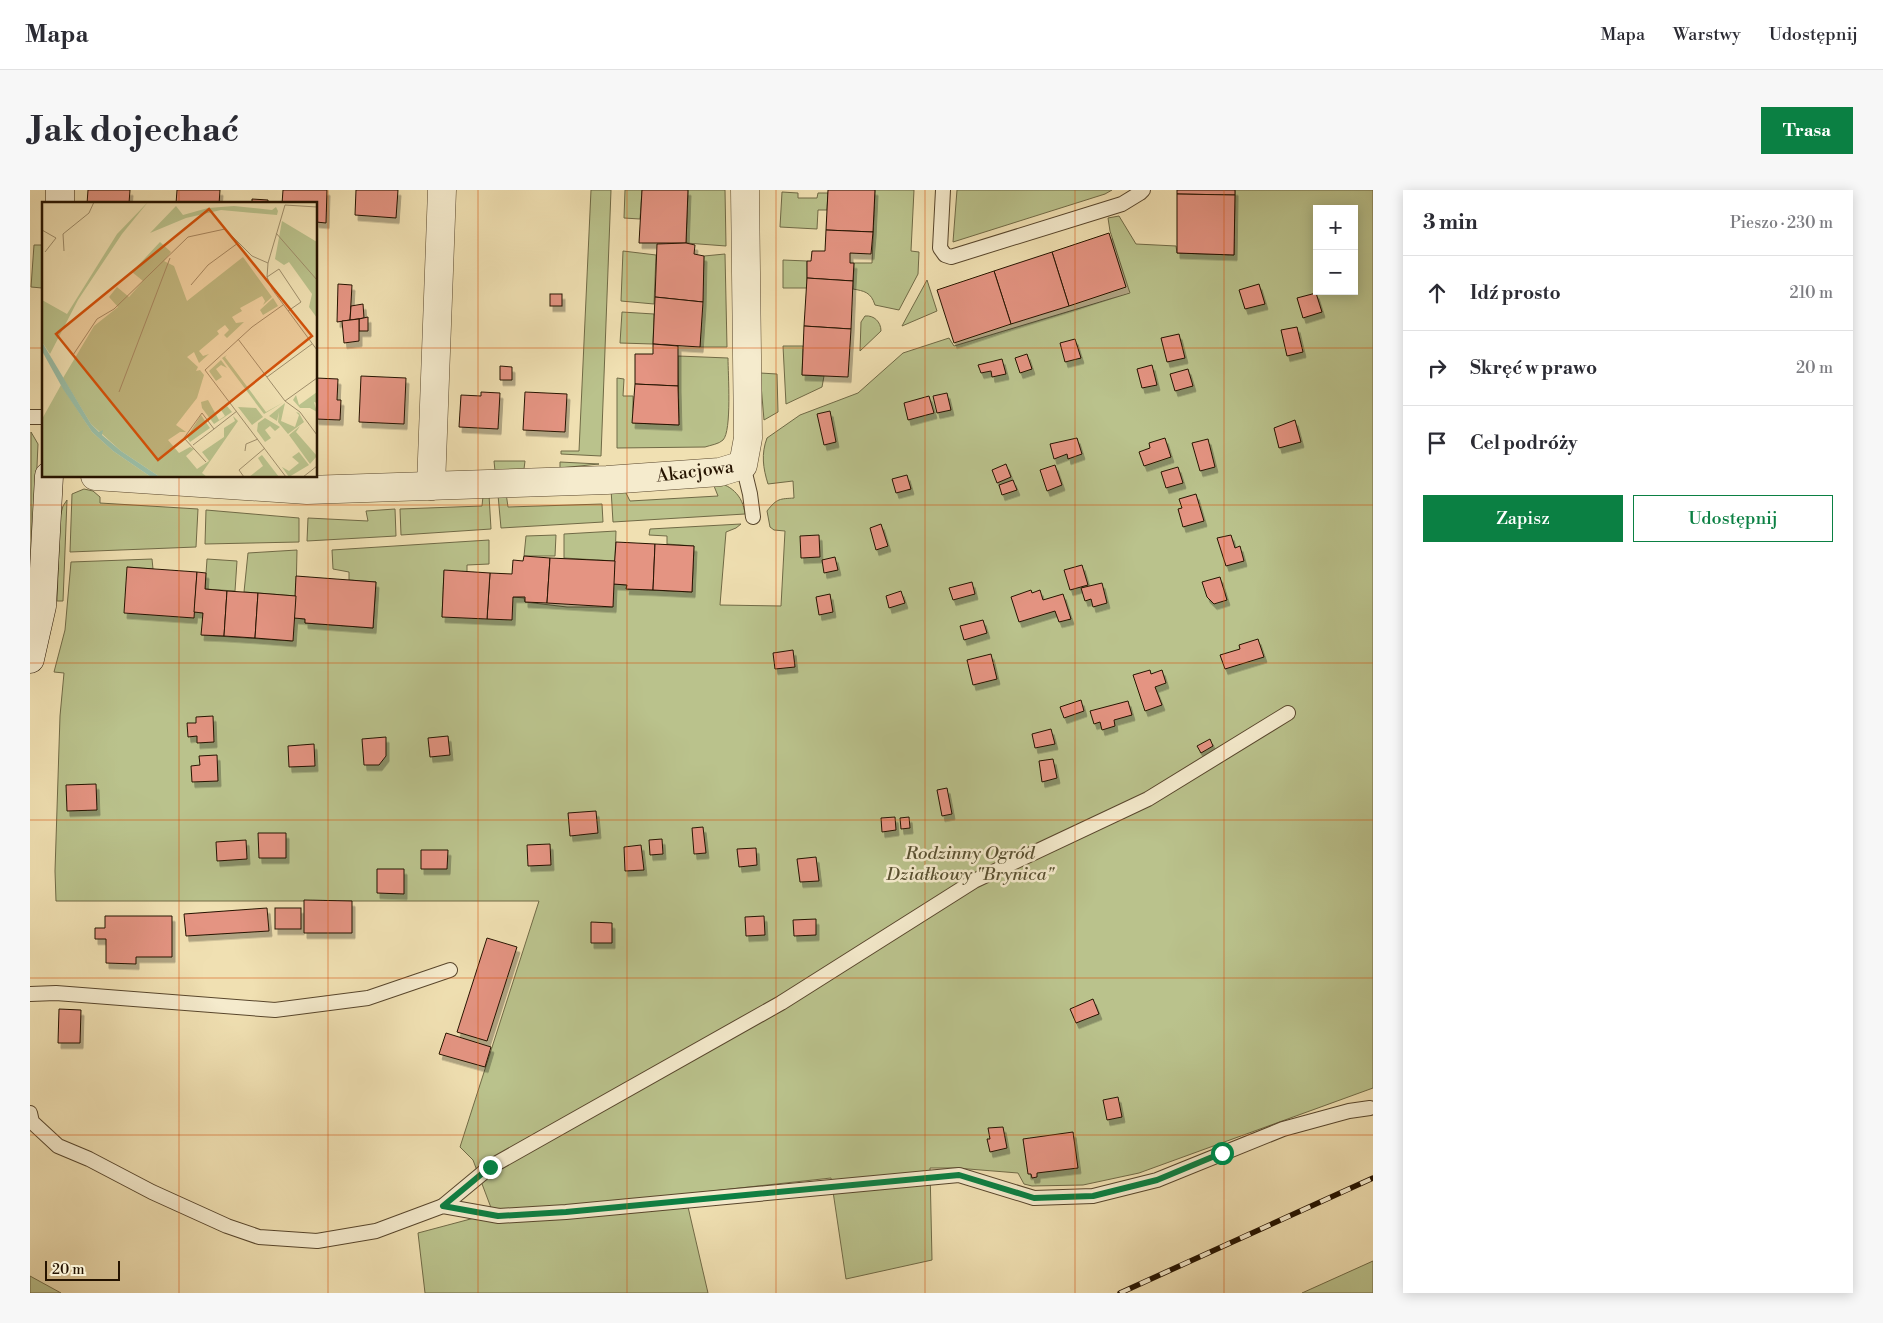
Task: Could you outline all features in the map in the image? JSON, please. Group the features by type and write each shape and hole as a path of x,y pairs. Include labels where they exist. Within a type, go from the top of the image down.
{"street":[{"path":"431,486 442,190"},
{"name":"Akacjowa","path":"125,478 307,490 492,482 607,480 720,472 743,466 748,438 745,190"},
{"path":"30,659 42,606 49,478"}],"lane":[{"path":"943,190 940,248 945,255 951,258 1122,204 1142,190"},
{"path":"743,466 753,517"},
{"path":"30,1113 32,1122 58,1146 226,1226 259,1237 317,1241 376,1231 443,1206 490,1167 781,1003 974,881 1148,799 1288,713"},
{"path":"30,994 56,993 275,1010 368,998 450,970"},
{"path":"443,1206 498,1216 566,1212 959,1175 1034,1198 1093,1196 1157,1180 1283,1129 1349,1111 1370,1108"}],"green space":[{"path":"591,190 611,190 601,456 561,454 561,451 579,451"},
{"path":"625,190 642,190 640,219 624,218"},
{"path":"688,190 725,190 726,246 686,243"},
{"path":"875,190 914,190 911,251 919,252 918,274 899,310 875,305 867,293 853,289 854,263 872,263"},
{"path":"957,190 1112,190 1105,194 953,242"},
{"name":"Rodzinny Ogród Działkowy \"Brynica\"","path":"1235,190 1373,190 1373,1088 1139,1173 1083,1185 1032,1186 1024,1184 1018,1173 930,1168 932,1260 846,1279 831,1178 685,1194 708,1293 425,1293 418,1233 493,1213 473,1160 460,1147 539,901 56,901 55,871 60,716 64,673 54,672 65,630 71,562 152,559 153,569 127,567 194,612 203,613 202,635 292,641 294,618 305,619 305,623 373,628 376,582 349,580 349,572 333,569 332,550 489,540 489,564 467,565 467,572 444,571 442,617 513,597 524,598 525,602 567,607 612,607 613,584 627,585 627,589 692,592 694,546 667,544 667,536 649,535 650,529 741,524 726,532 720,605 781,606 785,531 774,530 770,527 767,511 779,500 794,498 793,481 768,484 763,461 767,438 800,415 858,393 903,353 949,338 954,346 1130,293 1110,231 1108,218 1119,216 1136,244 1176,246 1177,253 1234,255"},
{"path":"782,192 798,193 798,198 817,198 818,193 828,193 827,210 818,210 817,229 780,227"},
{"path":"34,245 42,245 42,288 31,287"},
{"path":"623,251 656,255 654,304 621,301"},
{"path":"725,254 727,347 700,347 704,256"},
{"path":"783,260 807,261 807,288 783,288"},
{"path":"927,280 937,311 902,326"},
{"path":"622,312 654,314 653,344 620,343"},
{"path":"865,316 876,320 880,325 881,331 860,351 861,322"},
{"path":"783,346 803,346 802,375 824,376 822,387 786,404"},
{"path":"678,356 728,358 729,414 726,435 723,440 705,447 617,448 617,378 624,379 623,396 633,396 633,423 679,425"},
{"path":"760,373 777,374 778,412 764,420"},
{"path":"31,432 38,444 31,600"},
{"path":"494,461 525,461 524,469 495,471"},
{"path":"560,462 599,464 560,468"},
{"path":"712,481 730,488 738,496 742,501 745,514 613,522 611,489 623,487 630,501 718,496"},
{"path":"84,489 93,491 100,497 100,503 198,509 196,547 70,552 72,494"},
{"path":"506,493 508,507 602,504 603,522 501,528 498,495"},
{"path":"489,495 491,529 401,535 400,509 482,506 483,496"},
{"path":"67,500 63,601 57,601 60,517"},
{"path":"395,509 396,536 307,541 308,518 368,521 366,511"},
{"path":"206,510 299,518 299,542 205,544"},
{"path":"616,531 615,561 564,558 564,534"},
{"path":"556,535 555,556 524,556 526,536"},
{"path":"297,550 296,596 244,592 248,553"},
{"path":"207,559 237,561 235,591 205,589"},
{"path":"1373,1261 1373,1293 1302,1293"},
{"path":"30,1276 61,1293 30,1293"}],"building":[{"path":"88,190 130,190 129,202 87,202"},
{"path":"177,190 220,190 219,202 176,202"},
{"path":"283,190 327,190 326,223 318,222 318,202 282,202"},
{"path":"356,190 398,190 396,218 355,215"},
{"path":"642,190 688,190 686,243 639,243"},
{"path":"828,190 875,190 873,232 826,230"},
{"path":"1177,190 1235,190 1235,195 1177,194"},
{"path":"1177,194 1235,195 1234,255 1177,253"},
{"path":"252,199 268,200 268,202 252,202"},
{"path":"826,230 873,232 871,254 850,253 850,263 854,263 853,281 807,278 807,261 811,261 812,251 825,251"},
{"path":"1109,233 1126,287 1069,306 1052,252"},
{"path":"686,243 695,245 694,254 704,256 703,302 655,297 657,244"},
{"path":"1052,252 1069,306 1011,324 994,271"},
{"path":"994,271 1011,324 954,343 937,290"},
{"path":"807,278 853,281 851,329 804,326"},
{"path":"338,284 352,285 350,320 337,322"},
{"path":"1259,284 1265,304 1245,309 1239,290"},
{"path":"550,294 562,294 562,306 550,306"},
{"path":"1313,294 1317,295 1322,312 1303,318 1297,298"},
{"path":"655,297 703,302 700,347 653,344"},
{"path":"363,304 364,318 350,320 351,306"},
{"path":"368,317 368,331 359,331 359,319"},
{"path":"359,319 359,341 344,343 342,321"},
{"path":"804,326 851,329 848,377 802,375"},
{"path":"1297,327 1303,352 1287,356 1281,330"},
{"path":"1179,334 1185,358 1167,362 1161,338"},
{"path":"1075,339 1081,358 1065,362 1060,343"},
{"path":"653,344 678,346 678,386 635,384 635,354 653,354"},
{"path":"1027,354 1032,369 1020,373 1015,358"},
{"path":"1002,359 1006,374 992,377 991,371 981,373 978,365"},
{"path":"1152,365 1157,385 1142,388 1137,369"},
{"path":"500,366 512,367 512,380 500,380"},
{"path":"1188,369 1193,386 1175,391 1170,374"},
{"path":"361,376 406,378 404,424 359,422"},
{"path":"318,378 338,379 337,400 341,400 340,420 318,419"},
{"path":"635,384 678,386 679,425 632,423"},
{"path":"481,392 500,393 498,429 459,427 461,395 481,396"},
{"path":"525,392 567,394 565,432 523,430"},
{"path":"947,393 951,410 937,413 933,396"},
{"path":"929,396 934,413 908,420 904,403"},
{"path":"830,411 836,442 824,445 817,414"},
{"path":"1295,420 1301,442 1279,448 1274,428"},
{"path":"1077,438 1082,454 1068,459 1067,454 1054,459 1050,444"},
{"path":"1165,438 1171,457 1144,466 1139,452 1150,448 1149,443"},
{"path":"1208,439 1215,467 1200,471 1192,443"},
{"path":"1006,464 1011,477 997,483 992,470"},
{"path":"1055,465 1062,485 1047,491 1040,470"},
{"path":"1178,467 1183,483 1166,488 1161,472"},
{"path":"907,475 911,489 896,493 892,479"},
{"path":"1013,480 1017,490 1002,495 999,485"},
{"path":"1196,494 1204,521 1183,527 1178,509 1182,508 1179,499"},
{"path":"881,524 888,546 876,550 870,528"},
{"path":"819,535 820,557 801,558 800,536"},
{"path":"1231,535 1235,548 1240,546 1244,561 1226,566 1217,538"},
{"path":"616,542 655,544 653,590 626,589 627,585 613,584"},
{"path":"655,544 694,546 692,592 653,590"},
{"path":"524,556 550,558 547,603 525,602 525,597 513,597 512,620 487,619 490,573 512,574 513,560 523,561"},
{"path":"835,557 838,570 824,573 822,560"},
{"path":"550,558 615,561 613,607 547,603"},
{"path":"1082,565 1088,585 1070,590 1064,570"},
{"path":"127,567 197,572 194,618 124,613"},
{"path":"444,570 490,573 487,619 442,617"},
{"path":"197,572 206,573 205,589 227,591 224,636 201,635 203,613 194,612"},
{"path":"296,576 376,582 373,628 305,623 305,619 294,618"},
{"path":"1220,577 1227,600 1214,604 1207,597 1202,582"},
{"path":"972,582 975,594 953,600 949,588"},
{"path":"1102,583 1107,603 1093,607 1091,599 1085,601 1081,588"},
{"path":"1031,590 1032,593 1040,590 1043,600 1063,594 1071,619 1059,622 1055,611 1019,622 1011,597"},
{"path":"227,591 258,593 255,638 224,636"},
{"path":"901,591 905,603 889,608 886,596"},
{"path":"258,593 296,596 293,641 255,638"},
{"path":"830,594 833,612 819,615 816,597"},
{"path":"983,620 987,633 964,640 960,626"},
{"path":"1258,639 1264,657 1225,669 1220,655 1240,649 1239,645"},
{"path":"793,650 795,667 775,669 773,653"},
{"path":"991,654 997,679 973,685 967,660"},
{"path":"1150,670 1151,674 1162,670 1166,683 1155,687 1162,705 1145,711 1133,675"},
{"path":"1081,700 1084,711 1064,718 1060,707"},
{"path":"1128,701 1132,715 1114,720 1115,726 1102,730 1100,722 1094,724 1090,711"},
{"path":"213,716 214,742 197,743 197,736 188,737 187,723 196,723 196,717"},
{"path":"1051,729 1055,744 1035,748 1032,734"},
{"path":"448,736 450,755 430,757 428,738"},
{"path":"386,737 386,756 379,765 364,765 362,739"},
{"path":"1210,739 1213,746 1201,753 1197,746"},
{"path":"314,744 315,766 289,767 288,746"},
{"path":"217,755 218,781 192,782 191,766 200,765 199,756"},
{"path":"1053,759 1057,778 1042,782 1039,761"},
{"path":"96,784 97,810 67,811 66,785"},
{"path":"947,788 952,814 942,816 937,790"},
{"path":"596,811 598,833 570,836 568,813"},
{"path":"895,817 896,830 882,832 881,818"},
{"path":"909,817 910,828 901,829 900,818"},
{"path":"703,827 706,853 694,854 692,828"},
{"path":"258,833 286,833 286,858 259,858"},
{"path":"662,839 663,854 650,855 649,840"},
{"path":"246,840 247,859 217,861 216,842"},
{"path":"550,844 551,865 528,866 527,845"},
{"path":"641,845 644,870 625,871 624,847"},
{"path":"756,848 757,865 739,867 737,849"},
{"path":"421,850 448,850 447,869 421,869"},
{"path":"816,857 819,881 800,882 797,859"},
{"path":"377,869 404,869 404,894 377,893"},
{"path":"304,900 352,901 352,933 304,933"},
{"path":"267,908 269,931 186,936 184,914"},
{"path":"275,908 301,908 301,929 275,929"},
{"path":"105,916 172,916 172,957 136,957 136,964 106,963 106,939 95,939 95,928 105,928"},
{"path":"764,916 765,935 746,936 745,917"},
{"path":"816,919 816,935 794,936 793,920"},
{"path":"591,922 612,923 612,943 591,943"},
{"path":"487,938 517,947 487,1041 457,1032"},
{"path":"1093,999 1099,1014 1076,1023 1070,1009"},
{"path":"59,1009 81,1010 80,1043 58,1043"},
{"path":"446,1033 491,1047 485,1067 439,1054"},
{"path":"1118,1097 1122,1117 1107,1120 1103,1100"},
{"path":"1003,1127 1007,1148 990,1152 987,1139 990,1139 988,1128"},
{"path":"1073,1132 1078,1168 1037,1173 1037,1177 1032,1178 1031,1174 1028,1174 1023,1139"}],"railway":[{"path":"1120,1293 1373,1178"}],"route":[{"path":"490,1167 443,1206 498,1216 566,1212 959,1175 1034,1198 1093,1196 1157,1180 1222,1153"}]}
